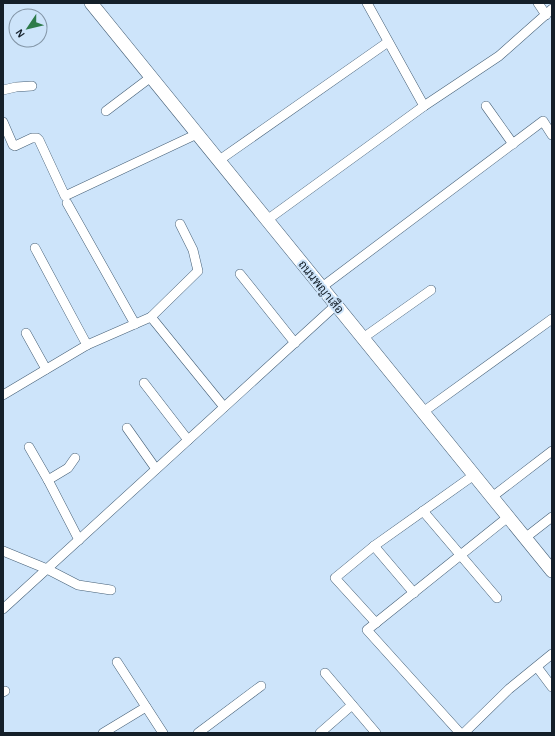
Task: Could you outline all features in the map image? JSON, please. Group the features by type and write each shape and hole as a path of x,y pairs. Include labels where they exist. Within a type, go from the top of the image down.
{"street":[{"name":"ถนนพญาเสือ","path":"91,3 552,571"},
{"path":"366,3 424,106"},
{"path":"267,220 424,106 499,56 549,12 538,3"},
{"path":"218,161 388,42"},
{"path":"106,111 151,77"},
{"path":"3,90 32,86"},
{"path":"486,106 513,144"},
{"path":"322,287 543,121 552,135"},
{"path":"3,122 13,145 15,146 32,138 37,138 39,140 65,196 197,134"},
{"path":"67,203 135,324"},
{"path":"3,395 87,345 151,318 198,271 193,250 180,224"},
{"path":"35,248 87,345"},
{"path":"240,274 294,343"},
{"path":"363,338 430,290"},
{"path":"3,609 336,305"},
{"path":"151,318 224,407"},
{"path":"423,412 552,319"},
{"path":"26,333 46,369"},
{"path":"144,383 188,440"},
{"path":"127,428 156,469"},
{"path":"29,447 79,540"},
{"path":"492,497 552,451"},
{"path":"48,480 68,468 75,458"},
{"path":"376,623 335,578 374,546 474,475"},
{"path":"423,511 497,598"},
{"path":"525,538 552,516"},
{"path":"460,733 367,630 508,517"},
{"path":"374,546 414,593"},
{"path":"3,551 47,569 78,585 111,590"},
{"path":"464,733 509,689 552,654"},
{"path":"117,662 163,733"},
{"path":"537,667 552,687"},
{"path":"325,673 376,733"},
{"path":"198,733 261,686"},
{"path":"320,733 352,705"},
{"path":"103,733 146,708"}]}
